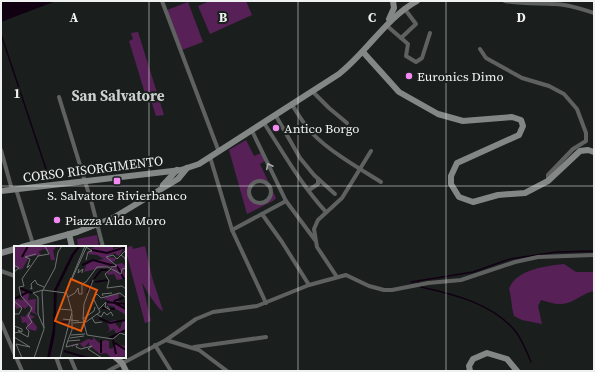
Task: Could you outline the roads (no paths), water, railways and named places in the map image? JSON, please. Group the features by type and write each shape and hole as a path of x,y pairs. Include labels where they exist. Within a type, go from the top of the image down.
{"street":[{"path":"162,1 219,152"},
{"path":"393,1 401,7 416,24 401,38"},
{"path":"26,246 69,234 113,218 178,179 187,168 219,152 313,92 344,70 363,52 401,7 417,1"},
{"path":"505,1 522,4 556,4 572,6 594,13"},
{"path":"572,6 573,1"},
{"path":"386,25 408,44 407,57 416,62 422,58 430,33"},
{"path":"480,49 486,58 522,78 549,86 564,94 578,109 586,133 586,141 573,149 548,175 548,180"},
{"path":"363,52 399,92 438,114 463,121 512,117 520,120 523,126 519,135 457,163 451,176 451,184 459,197 473,202 498,195 525,193 548,180 580,151 588,150 594,152"},
{"path":"313,92 347,123"},
{"path":"59,97 103,246"},
{"path":"292,105 314,134 360,170 381,182"},
{"path":"276,116 300,158 318,179 335,194"},
{"path":"264,123 290,165 309,190 310,195 326,212"},
{"path":"252,131 286,201 315,241"},
{"path":"1,150 33,244"},
{"path":"337,277 317,247 314,229 318,220 342,198 371,151"},
{"path":"210,157 232,230 266,303"},
{"name":"CORSO RISORGIMENTO","path":"1,191 161,173 187,168"},
{"path":"158,191 177,170"},
{"path":"161,173 164,178 164,184"},
{"path":"309,190 318,184 318,179"},
{"path":"260,181 269,186 269,196 264,202 256,202 250,198 249,190 253,184 260,181"},
{"path":"232,230 286,201"},
{"path":"262,214 282,242 308,285"},
{"path":"69,234 72,246"},
{"path":"1,253 14,249"},
{"path":"108,371 166,340 196,319 213,312 226,309 248,308 266,303 308,285 337,277 346,275 369,286 384,290 392,290 428,283 461,280 515,262 538,257 594,255"},
{"path":"1,271 14,276"},
{"path":"1,322 14,354"},
{"path":"193,348 266,337"},
{"path":"166,340 193,348 227,371"},
{"path":"155,345 171,371"},
{"path":"470,371 469,366 473,359 486,353 502,356 517,371"},
{"path":"16,358 22,371"},
{"path":"56,358 61,371"},
{"path":"70,358 76,371"},
{"path":"116,358 122,363 126,371"}],"waterway":[{"path":"1,34 50,181"},
{"path":"411,282 473,272 510,259 556,252 594,251"},
{"path":"418,282 421,287 459,297 485,307 496,314 507,322 516,332 531,362"}],"place":[{"name":"Euronics Dimo","path":"409,76"},
{"name":"Antico Borgo","path":"276,128"},
{"name":"S. Salvatore Rivierbanco","path":"117,181"},
{"name":"Piazza Aldo Moro","path":"57,220"}],"district":[{"name":"San Salvatore","path":"118,95"}]}
